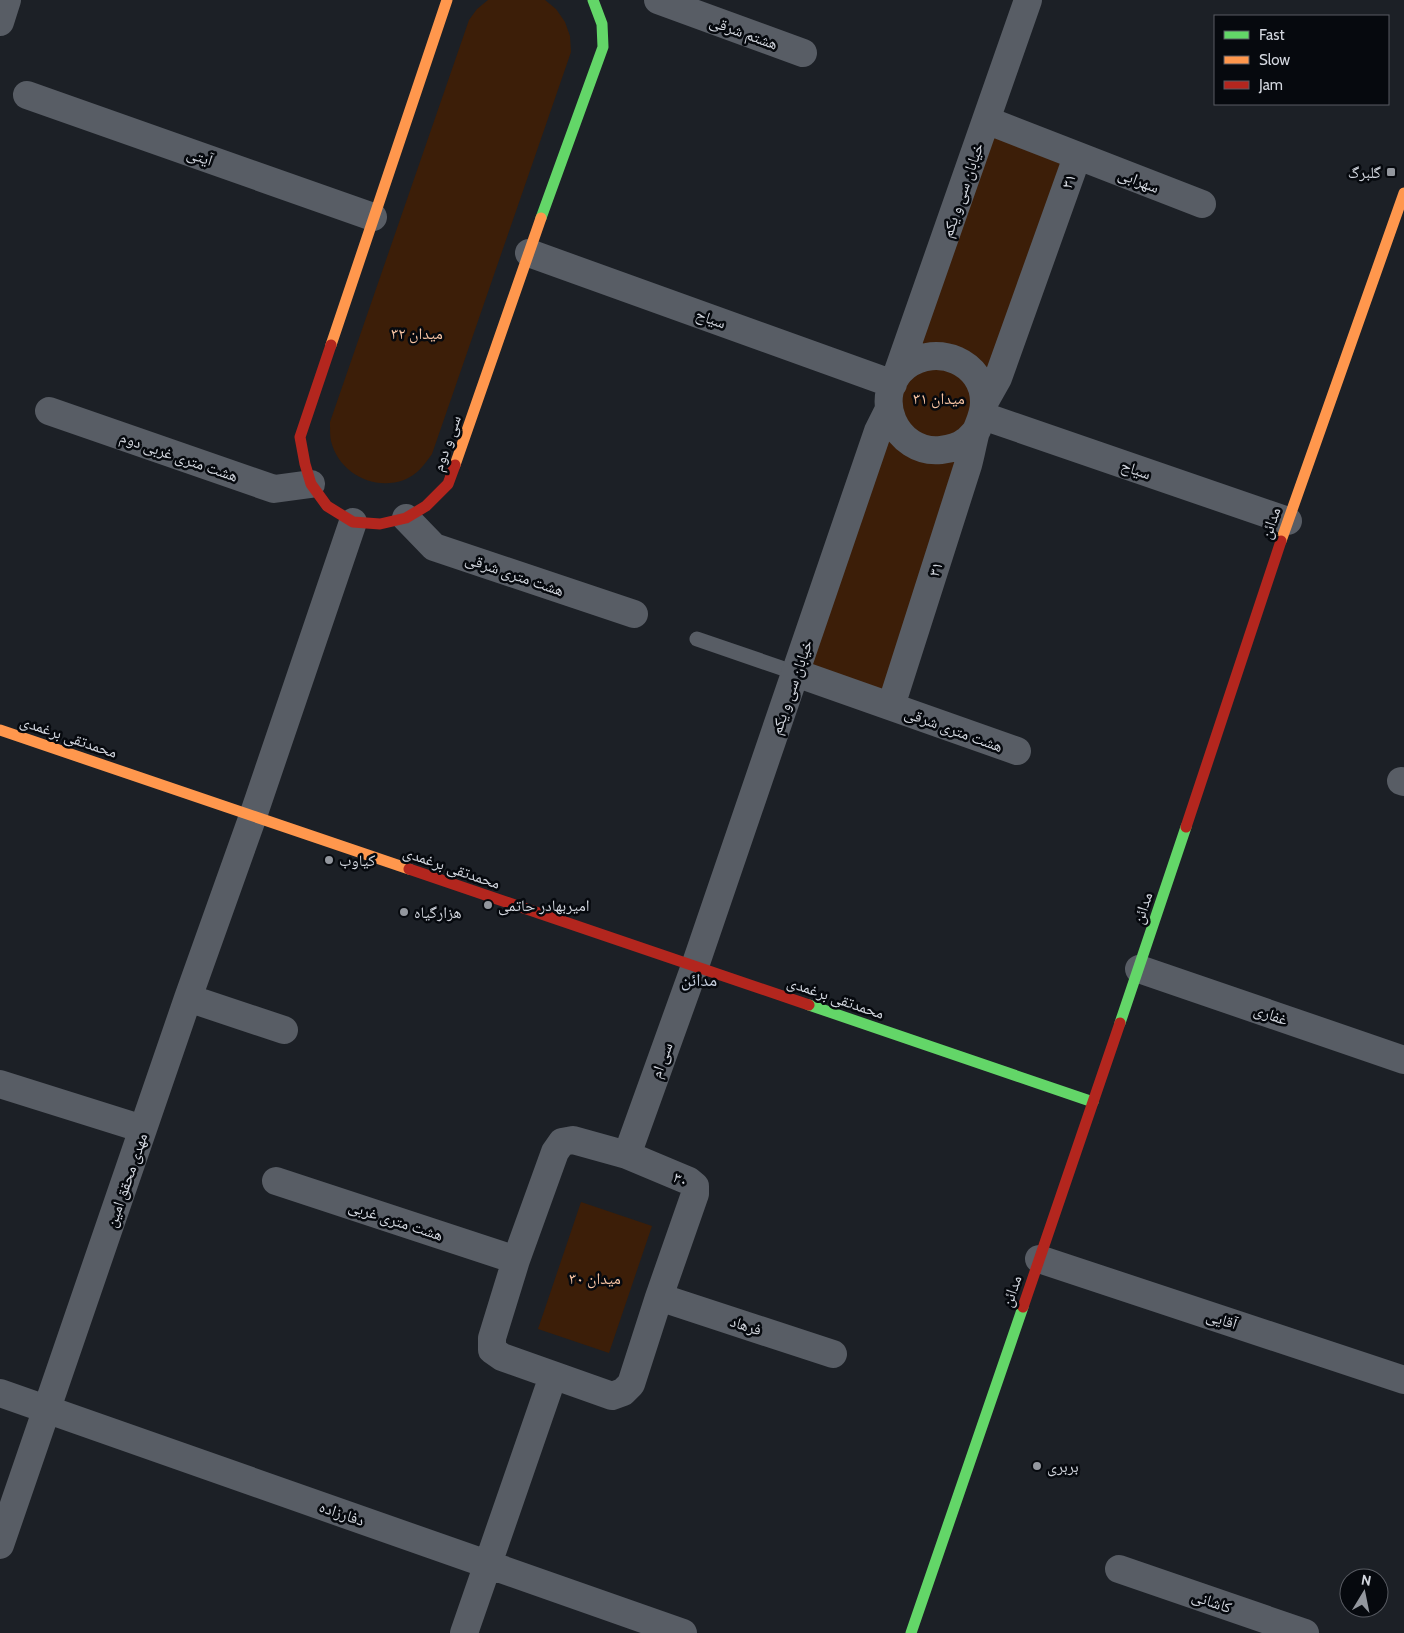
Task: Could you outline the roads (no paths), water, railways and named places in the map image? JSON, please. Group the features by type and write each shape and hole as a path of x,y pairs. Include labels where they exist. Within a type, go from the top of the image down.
{"street":[{"path":"0,22 8,0"},
{"name":"سی و دوم","path":"447,0 300,436 305,464 312,484 326,506 353,522 380,524 406,518 426,506 448,484 602,47 602,24 594,0"},
{"name":"هشتم شرقی","path":"658,0 803,53"},
{"name":"خیابان سی و یکم","path":"695,966 1028,0"},
{"name":"آیتی","path":"27,95 373,217"},
{"path":"986,120 1077,156"},
{"name":"سهرابی","path":"1077,156 1202,204"},
{"name":"۳۱","path":"891,706 968,465 981,416 998,378 1077,156"},
{"name":"مدائن","path":"910,1633 1139,969 1288,521 1404,193"},
{"name":"سیاح","path":"529,253 892,391"},
{"path":"933,355 948,357 962,363 974,373 982,386 981,416 965,442 950,449 934,451 917,448 904,438 894,425 892,391 905,367 918,359 933,355"},
{"name":"هشت متری غربی دوم","path":"49,411 274,489 312,484"},
{"name":"سیاح","path":"981,416 1288,521"},
{"name":"هشت متری شرقی","path":"406,518 434,547 634,614"},
{"name":"مهدی محقق امین","path":"0,1545 353,522"},
{"name":"هشت متری شرقی","path":"796,673 1017,751"},
{"name":"محمدتقی برغمدی","path":"0,730 1093,1102"},
{"name":"سی ام","path":"627,1155 695,966"},
{"name":"غفاری","path":"1139,969 1404,1060"},
{"path":"188,998 284,1030"},
{"path":"0,1084 143,1130"},
{"name":"۳۰","path":"573,1140 627,1155 689,1181 695,1186 695,1194 631,1384 623,1392 612,1396 502,1357 492,1350 492,1338 516,1260 556,1152 562,1142 573,1140"},
{"name":"هشت متری غربی","path":"276,1181 516,1260"},
{"name":"آقایی","path":"1039,1258 1404,1380"},
{"name":"فرهاد","path":"659,1297 833,1354"},
{"path":"464,1633 553,1376"},
{"name":"دفارزاده","path":"0,1393 683,1633"},
{"name":"کاشانی","path":"1119,1569 1305,1633"}],"lane":[{"path":"697,639 796,673"}],"place":[{"name":"گلبرگ","path":"1391,172"},
{"name":"کیاوب","path":"329,860"},
{"name":"امیربهادر حاتمی","path":"488,905"},
{"name":"هزارگیاه","path":"404,912"},
{"name":"بربری","path":"1037,1466"}],"district":[{"name":"مدائن","path":"699,980"}],"park label":[{"name":"میدان ۳۲","path":"417,333"},
{"name":"میدان ۳۱","path":"939,398"},
{"name":"میدان ۳۰","path":"595,1278"}]}
